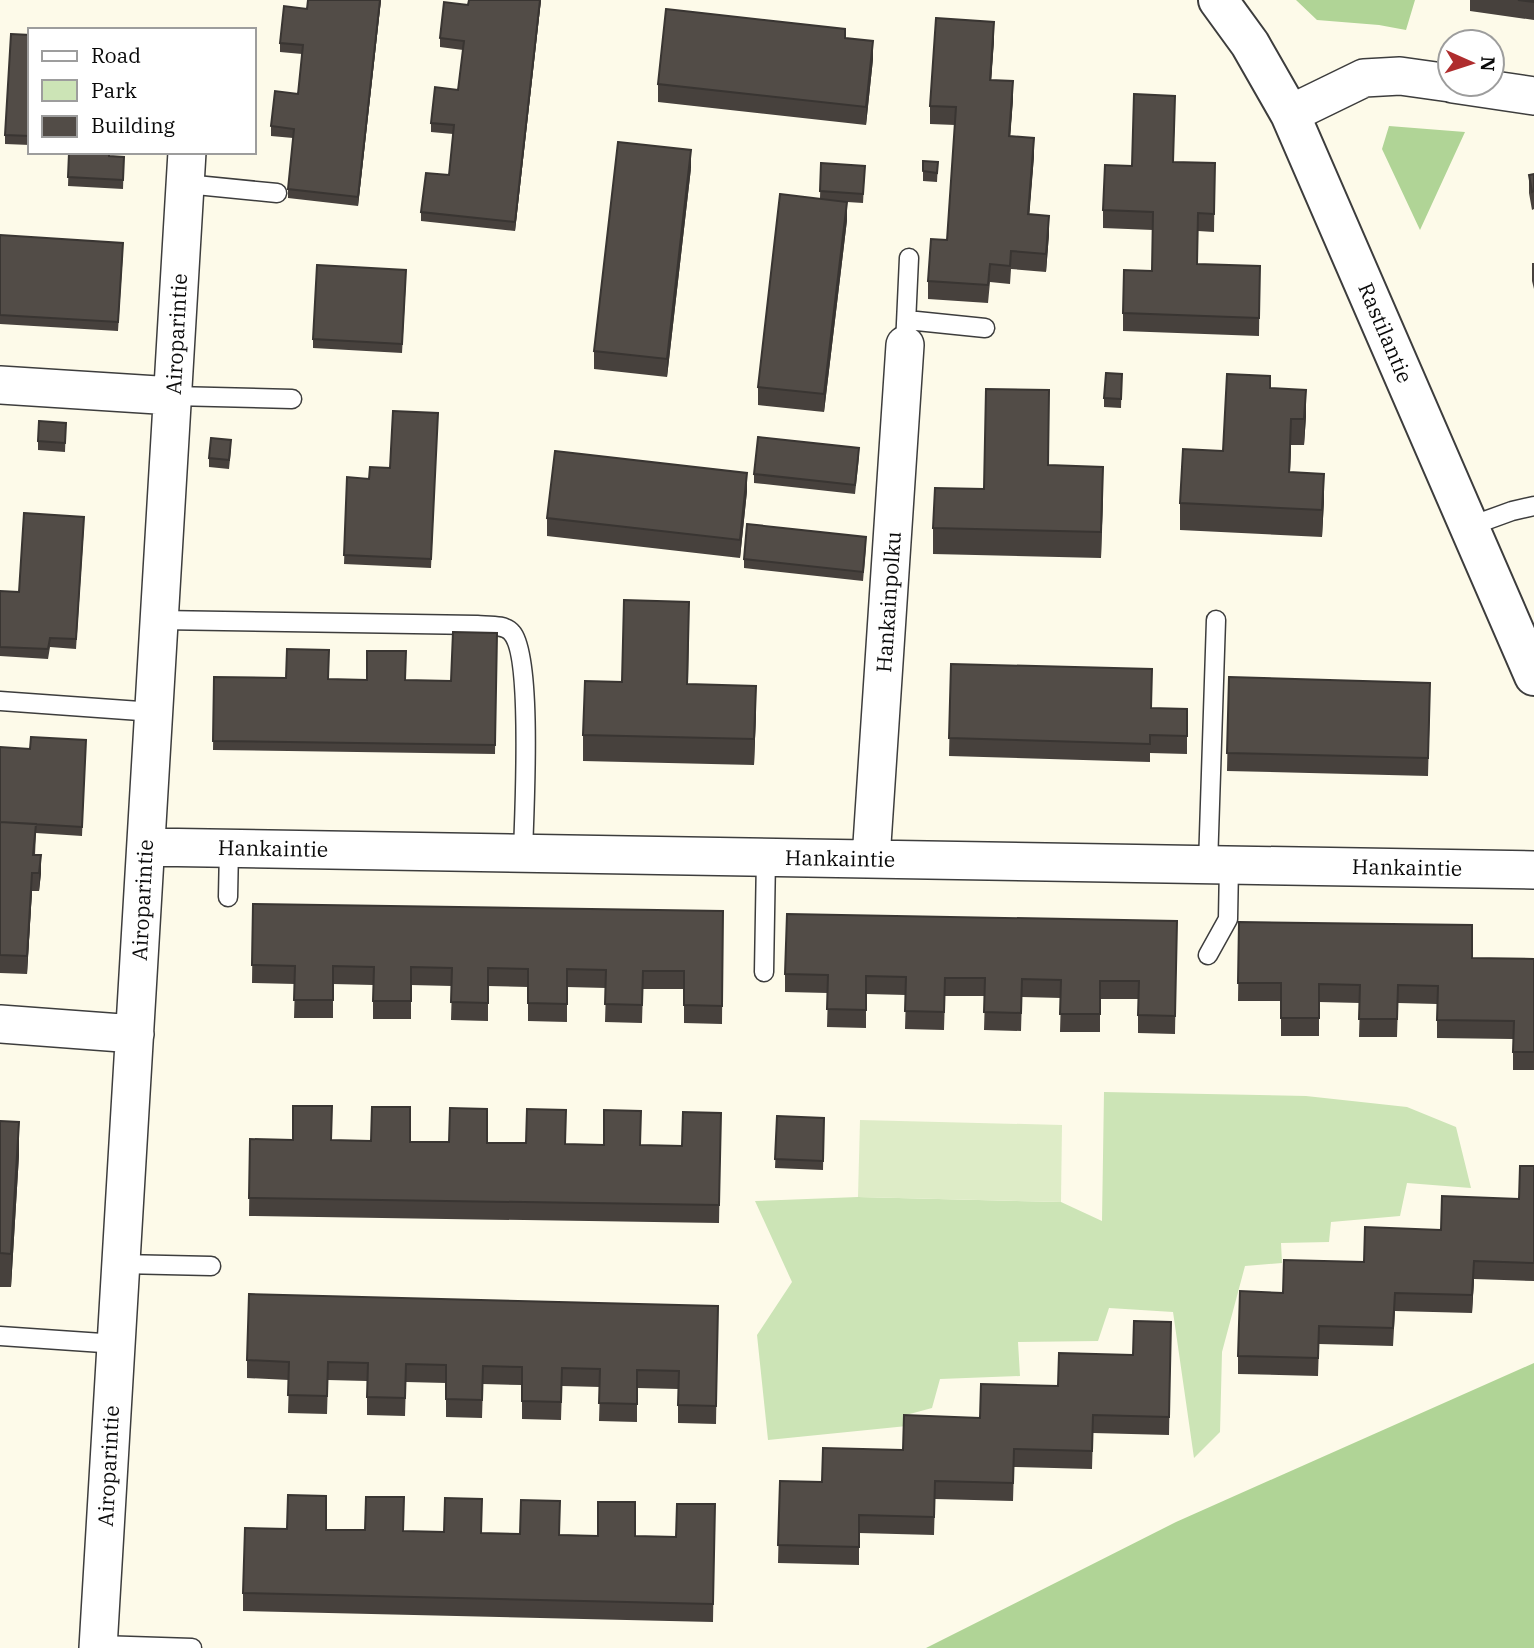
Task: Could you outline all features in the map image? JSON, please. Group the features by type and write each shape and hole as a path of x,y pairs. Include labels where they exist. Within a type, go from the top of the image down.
{"street":[{"name":"Rastilantie","path":"1217,0 1250,44 1290,114 1534,676"},
{"path":"1290,114 1364,78 1400,76 1436,82"},
{"path":"1506,92 1534,96"},
{"name":"Airoparintie","path":"98,1646 186,168"},
{"name":"Hankainpolku","path":"871,859 906,332"},
{"path":"0,385 173,396"},
{"name":"Hankaintie","path":"146,847 1534,870"},
{"path":"0,1024 135,1034"}],"lane":[{"path":"186,168 277,193"},
{"path":"909,258 906,332 985,327"},
{"path":"173,396 292,399"},
{"path":"1468,527 1534,506"},
{"path":"159,620 477,625 501,626 512,631 520,646 526,709 523,853"},
{"path":"1209,955 1228,919 1218,865 1216,620"},
{"path":"0,701 154,712"},
{"path":"228,897 229,848"},
{"path":"764,972 766,858"},
{"path":"121,1264 211,1266"},
{"path":"0,1336 117,1344"},
{"path":"98,1646 192,1648"}],"green space":[{"path":"1296,0 1415,0 1406,30 1317,20"},
{"path":"1389,126 1465,132 1420,230 1382,149"},
{"path":"1104,1092 1306,1096 1407,1107 1456,1127 1471,1188 1407,1183 1400,1216 1331,1222 1329,1242 1281,1243 1282,1263 1245,1266 1222,1352 1220,1432 1194,1458 1173,1312 1109,1308 1098,1341 1018,1342 1020,1376 940,1379 932,1408 906,1415 907,1426 768,1440 757,1335 792,1282 755,1201 858,1197 1061,1202 1102,1221"},
{"path":"860,1120 1062,1125 1061,1202 858,1197"},
{"path":"1534,1363 1534,1648 926,1648 1176,1522"}],"building":[{"path":"308,0 380,0 358,197 288,189 294,129 271,126 275,91 298,94 303,45 280,43 284,6 307,9"},
{"path":"469,0 540,0 515,222 421,212 426,173 449,175 454,125 431,123 435,87 458,90 464,41 440,38 444,2 468,5"},
{"path":"666,9 845,29 845,38 873,41 866,107 658,84"},
{"path":"936,18 994,22 990,80 1013,81 1009,136 1034,138 1028,214 1049,216 1046,254 1011,251 1010,266 990,264 988,285 928,281 931,239 947,240 956,107 930,106"},
{"path":"11,34 28,35 28,136 5,135"},
{"path":"1134,94 1175,96 1173,162 1215,163 1214,214 1198,213 1197,264 1260,266 1259,318 1123,313 1124,270 1152,271 1153,212 1103,210 1105,165 1132,166"},
{"path":"618,142 691,150 667,359 594,351"},
{"path":"69,154 109,154 124,157 123,180 68,177"},
{"path":"923,161 938,162 937,173 923,171"},
{"path":"821,163 865,166 863,194 820,191"},
{"path":"1534,174 1534,191 1532,192 1529,175"},
{"path":"780,194 847,202 824,394 758,387"},
{"path":"0,235 123,243 118,322 0,315"},
{"path":"317,265 406,270 402,344 313,339"},
{"path":"1106,373 1122,374 1121,399 1104,398"},
{"path":"1227,374 1270,376 1270,388 1306,390 1304,419 1291,419 1289,472 1324,474 1322,510 1180,503 1183,449 1223,451"},
{"path":"986,389 1049,390 1048,465 1103,467 1101,532 933,528 935,488 984,489"},
{"path":"393,411 438,413 431,559 344,555 347,477 369,479 370,467 390,468"},
{"path":"39,421 66,423 65,443 38,441"},
{"path":"758,437 859,448 855,485 754,474"},
{"path":"211,438 231,440 229,460 209,458"},
{"path":"555,451 747,473 740,540 547,518"},
{"path":"24,513 84,517 76,639 50,638 48,649 0,647 0,591 19,592"},
{"path":"747,524 866,537 863,572 744,559"},
{"path":"624,600 689,602 687,684 756,686 754,739 583,735 585,681 622,682"},
{"path":"453,632 497,633 495,745 213,741 214,677 286,678 287,649 329,650 328,679 367,680 367,651 406,651 405,680 451,681"},
{"path":"951,664 1152,669 1151,708 1187,709 1187,736 1150,735 1150,744 949,738"},
{"path":"1229,677 1430,683 1428,758 1227,753"},
{"path":"31,737 86,740 82,827 0,822 0,747 30,749"},
{"path":"0,822 36,824 33,855 41,855 39,873 32,873 27,956 0,955"},
{"path":"253,904 723,911 722,1006 684,1005 684,971 643,971 642,1005 605,1004 606,970 567,969 567,1004 528,1003 528,969 488,968 488,1003 451,1002 452,968 411,967 411,1001 373,1001 374,967 333,966 333,1000 294,1000 295,966 252,965"},
{"path":"787,914 1177,921 1175,1016 1138,1015 1139,981 1100,981 1100,1014 1060,1014 1061,980 1022,979 1021,1013 984,1012 985,978 945,978 944,1012 905,1011 906,977 866,976 866,1010 827,1009 828,975 785,974"},
{"path":"1239,922 1472,925 1472,958 1534,959 1534,1052 1513,1052 1514,1021 1437,1020 1438,986 1398,985 1397,1019 1359,1019 1360,985 1319,984 1319,1018 1281,1018 1281,983 1238,983"},
{"path":"293,1106 332,1106 331,1140 371,1141 372,1107 410,1107 410,1142 449,1142 450,1108 487,1109 487,1143 526,1143 527,1109 566,1110 565,1144 604,1145 604,1110 641,1111 640,1145 682,1146 683,1112 721,1113 719,1205 249,1198 250,1139 293,1140"},
{"path":"777,1116 824,1118 823,1161 775,1159"},
{"path":"0,1121 19,1122 11,1254 0,1253"},
{"path":"1520,1166 1534,1166 1534,1263 1474,1261 1472,1295 1395,1293 1393,1328 1319,1326 1318,1358 1238,1356 1240,1291 1283,1293 1284,1260 1364,1262 1365,1227 1441,1230 1442,1196 1519,1199"},
{"path":"249,1294 718,1306 716,1406 678,1405 679,1371 637,1370 637,1404 599,1403 600,1369 562,1368 561,1402 522,1401 522,1367 483,1366 482,1400 446,1399 446,1365 406,1364 405,1398 367,1397 368,1363 328,1362 327,1396 288,1395 289,1362 247,1360"},
{"path":"1134,1321 1171,1322 1169,1417 1093,1415 1092,1451 1014,1449 1013,1483 935,1481 934,1517 859,1515 859,1547 778,1545 780,1481 822,1482 823,1448 903,1450 904,1415 980,1418 981,1384 1058,1386 1059,1353 1133,1355"},
{"path":"288,1495 326,1496 326,1530 365,1530 366,1497 404,1497 403,1531 444,1532 445,1498 482,1499 481,1533 520,1534 521,1500 560,1501 559,1535 598,1536 598,1502 635,1502 635,1536 676,1537 677,1504 715,1504 713,1604 243,1593 245,1528 287,1529"}]}
